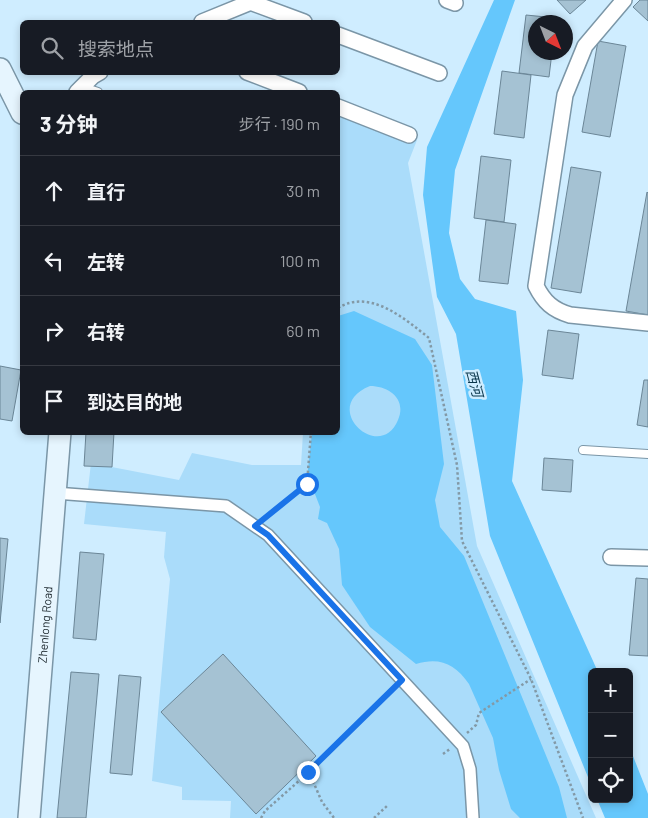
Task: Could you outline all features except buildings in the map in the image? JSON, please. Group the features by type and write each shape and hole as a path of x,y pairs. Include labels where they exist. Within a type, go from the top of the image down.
{"main road":[{"path":"0,69 20,108"},
{"name":"Zhenlong Road","path":"29,818 60,435"}],"street":[{"path":"624,0 585,46 565,95 536,286 541,296 559,312 570,315 648,323"},
{"path":"207,20 253,1 299,20"},
{"path":"340,36 440,73"},
{"path":"80,90 95,75"},
{"path":"255,75 294,90"},
{"path":"340,108 409,135"},
{"path":"55,493 226,506 268,535 463,746 470,769 473,818"},
{"path":"612,557 648,558"}],"lane":[{"path":"583,450 648,454"}],"path":[{"path":"340,307 345,303 362,301 390,310 429,338 457,466 462,541 531,679 583,818"},
{"path":"255,526 307,484 311,435"},
{"path":"458,741 476,725 479,713 531,679"},
{"path":"261,818 265,811 308,772 402,680"},
{"path":"308,772 322,802 334,818"},
{"path":"374,818 388,805"}],"shaded area":[{"path":"340,110 417,140 408,163 477,546 596,818 230,818 231,801 182,800 182,787 152,781 170,579 164,557 166,532 84,524 91,463 179,480 192,453 252,465 301,465 303,435 340,435"}],"water":[{"name":"西河","path":"494,0 515,0 455,170 449,233 460,279 475,299 516,311 523,380 512,481 596,668 588,668 588,777 490,536 456,334 437,297 423,195 427,147"},
{"path":"354,311 415,339 432,365 444,464 435,500 440,527 464,556 559,787 567,818 520,818 511,809 499,770 493,738 469,684 464,677 452,667 440,662 432,661 416,664 370,627 342,585 339,549 327,523 318,519 320,507 307,479 312,435 340,435 340,315","holes":["370,386 390,391 398,400 400,406 398,420 389,432 379,436 368,434 358,427 351,418 350,406 356,395"]},
{"path":"633,756 648,794 648,818 605,818 599,803 633,803"}],"route":[{"path":"307,484 255,526 268,535 402,680 308,772"}]}
